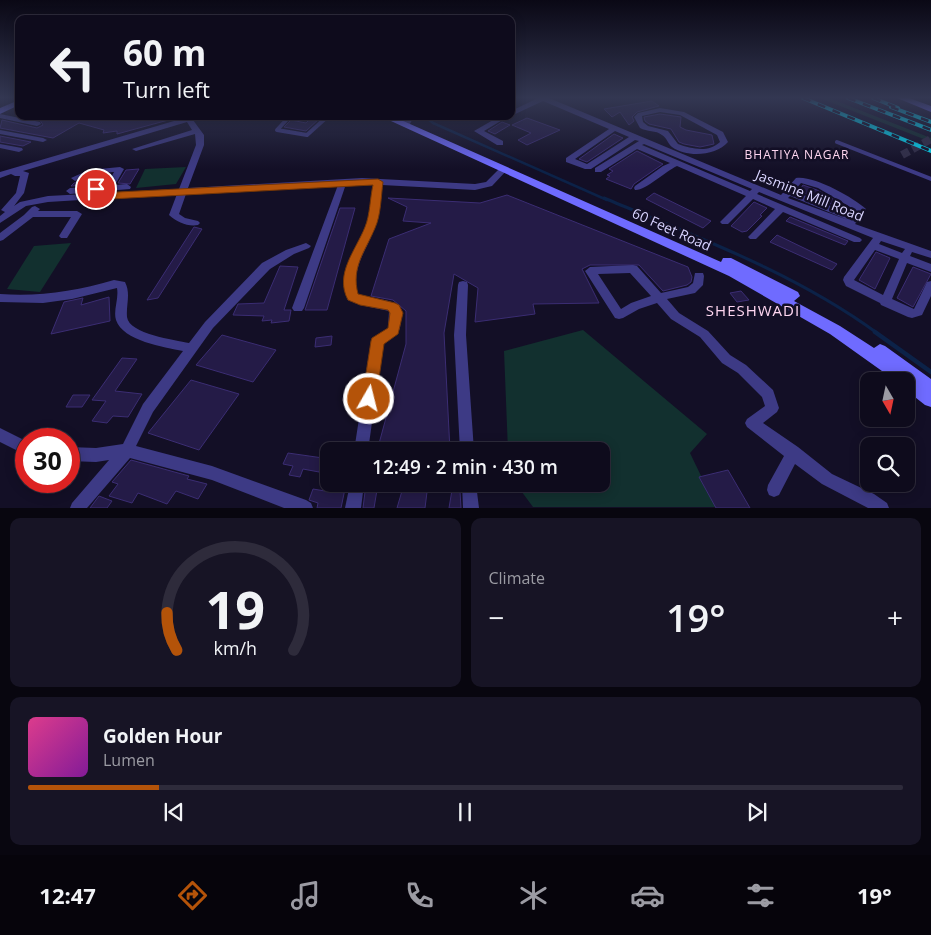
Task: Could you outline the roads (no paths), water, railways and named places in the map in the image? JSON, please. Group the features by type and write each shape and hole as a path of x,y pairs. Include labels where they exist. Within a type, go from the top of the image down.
{"main road":[{"name":"60 Feet Road","path":"397,122 567,200 681,248 793,304 883,362 931,400"},
{"name":"60 Feet Road","path":"415,122 750,272 822,313 892,358 931,388"}],"street":[{"path":"26,122 37,124"},
{"path":"0,176 183,122"},
{"path":"190,122 200,135 200,144 175,217 195,223"},
{"path":"495,122 478,131 500,143"},
{"path":"594,122 754,191 784,199 857,240"},
{"path":"640,122 641,126 666,134 675,146 691,150 710,151 720,146 724,138 697,122"},
{"path":"612,130 569,160 588,167 636,141 660,147 679,159"},
{"path":"136,149 196,131"},
{"path":"0,132 43,140"},
{"path":"598,170 636,141"},
{"path":"660,147 671,141"},
{"path":"0,146 19,150"},
{"path":"638,188 691,150"},
{"path":"76,178 100,171 121,170 109,188"},
{"path":"70,191 185,192 343,182 475,187 489,184 503,170"},
{"path":"0,211 7,210 21,192 25,173 19,171"},
{"path":"91,192 100,171"},
{"path":"753,237 802,179 820,186 861,209 862,211 852,222"},
{"path":"298,308 343,182"},
{"path":"362,442 377,341 394,331 396,313 395,308 390,306 360,301 352,297 349,280 357,250 370,227 378,182"},
{"path":"12,205 127,186"},
{"path":"725,222 754,191"},
{"name":"Jasmine Mill Road","path":"784,199 852,222 876,241 907,252"},
{"path":"0,238 32,214 40,201"},
{"path":"0,220 23,204"},
{"path":"32,214 77,214 64,236"},
{"path":"876,241 848,280 885,302 908,313 916,314 931,285"},
{"path":"77,508 127,450 148,408 210,325 266,266 290,252 306,246"},
{"path":"885,302 907,252"},
{"path":"907,252 931,255"},
{"path":"907,252 931,268"},
{"path":"700,276 698,285 691,290 658,298 619,315 590,271 633,269 658,298 675,316 704,334 726,359 742,369 768,394 772,408 752,423 827,479 870,499 882,508"},
{"path":"0,298 28,301 46,300 114,284 121,285 124,290 122,319 124,326 137,334 192,348"},
{"path":"463,285 460,336 466,442"},
{"path":"0,435 15,442"},
{"path":"80,454 96,455 127,450 212,472 306,508"},
{"path":"774,490 778,478 788,465 793,452"},
{"path":"353,508 355,492"},
{"path":"470,492 472,508"}],"lane":[{"path":"285,122 277,130 307,135 322,122"},
{"path":"837,142 931,180"}],"waterway":[{"path":"432,122 607,200"},
{"path":"604,198 710,242 779,274 813,292 877,333"},
{"path":"875,332 931,372"}],"tunnel":[{"path":"902,155 931,139"}],"railway":[{"path":"860,122 931,151"},
{"path":"909,122 931,130"}],"district":[{"name":"BHATIYA NAGAR","path":"797,154"},
{"name":"SHESHWADI","path":"753,310"}]}
